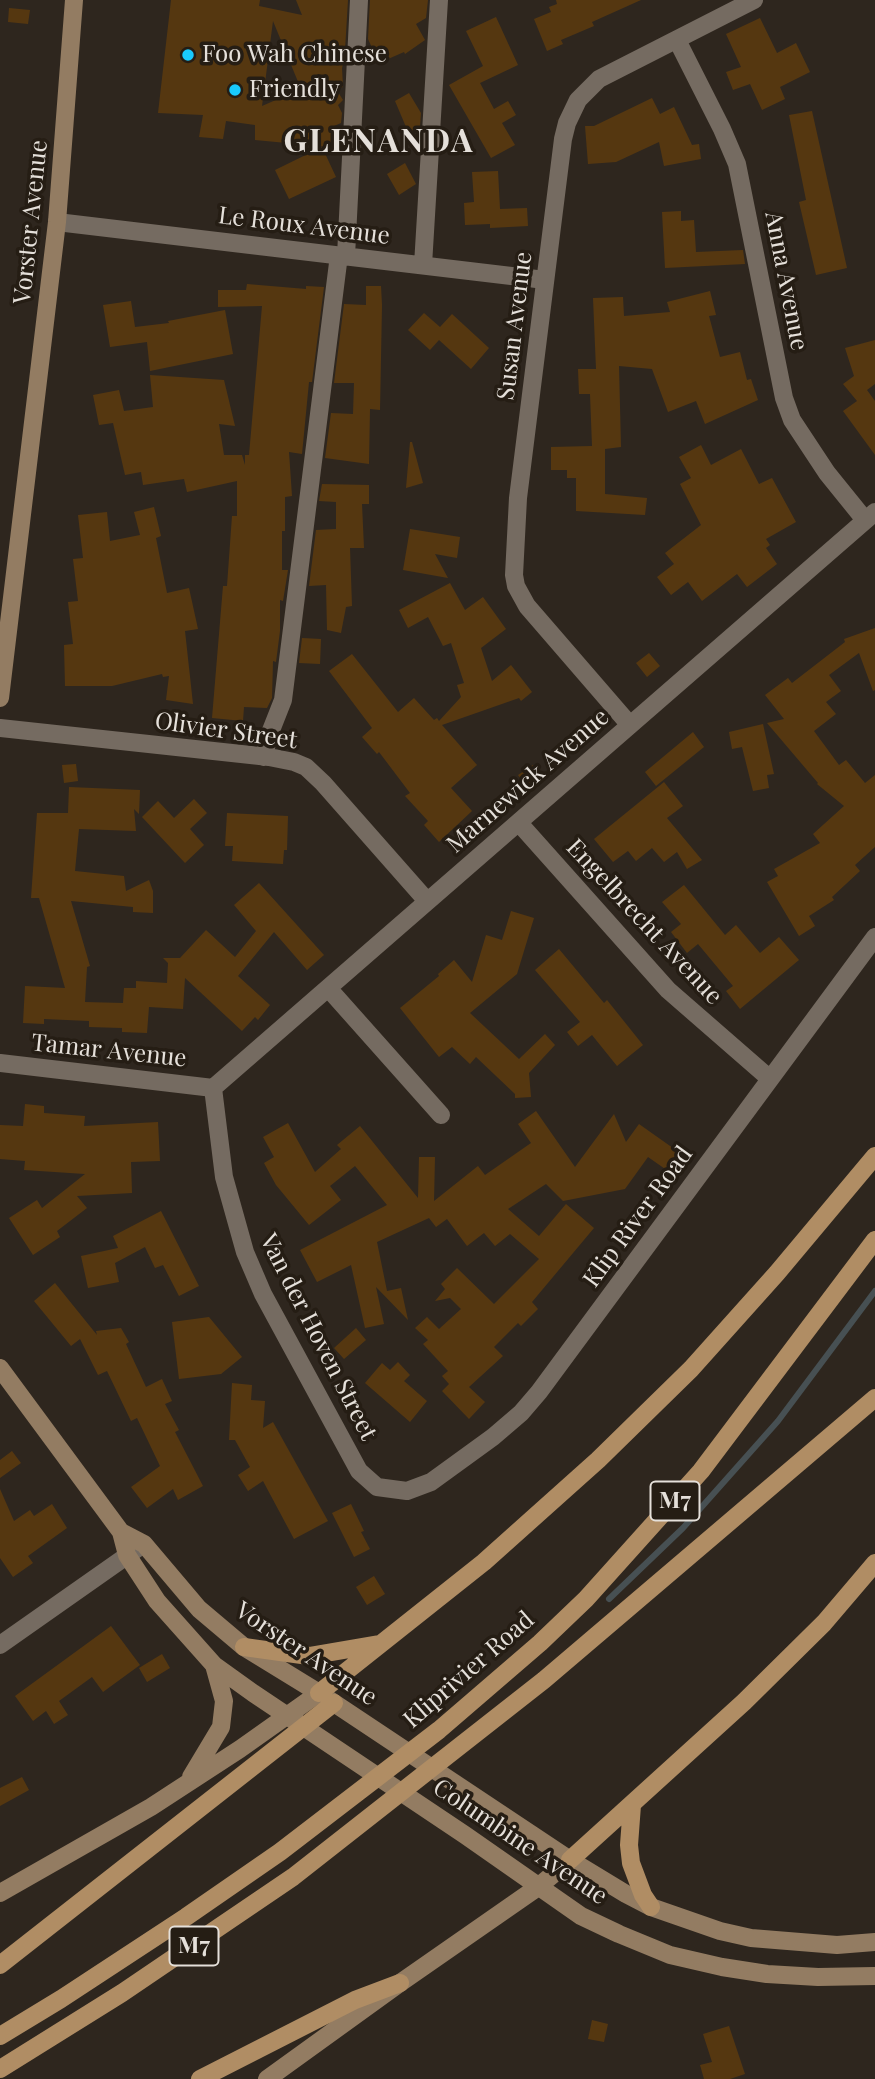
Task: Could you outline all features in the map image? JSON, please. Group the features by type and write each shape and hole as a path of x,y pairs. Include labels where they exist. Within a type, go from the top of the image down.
{"main road":[{"name":"Vorster Avenue","path":"0,698 57,222 74,0"},
{"path":"0,1965 304,1728 327,1698 383,1643 484,1562 598,1460 681,1378 777,1273 875,1156"},
{"name":"Kliprivier Road","path":"0,2036 186,1917 280,1852 439,1730 540,1643 586,1599 701,1471 875,1240"},
{"name":"Vorster Avenue","path":"0,1369 121,1532 127,1555 157,1601 214,1665 387,1782"},
{"name":"M7","path":"0,2069 122,1993 293,1877 544,1680 875,1398"},
{"name":"Vorster Avenue","path":"121,1532 144,1544 199,1609 244,1647 327,1698 443,1776"},
{"path":"267,2079 538,1887 570,1860 744,1702 824,1623 875,1563"},
{"path":"244,1647 309,1656 383,1643"},
{"path":"186,1784 221,1727 224,1701 214,1665"},
{"path":"0,1892 151,1807 287,1716 327,1698"},
{"name":"Columbine Avenue","path":"443,1776 570,1860 651,1907 720,1931 751,1938 836,1945 875,1942"},
{"name":"Columbine Avenue","path":"387,1782 581,1916 670,1955 767,1974 872,1977"},
{"path":"632,1805 629,1845 631,1863 643,1895 651,1907"},
{"path":"200,2079 355,2000 400,1983"}],"street":[{"path":"264,757 268,738 283,700 342,255 359,0"},
{"path":"423,265 439,0"},
{"name":"Susan Avenue","path":"629,724 527,606 516,586 514,575 518,498 563,139 578,100 599,79 754,0"},
{"name":"Anna Avenue","path":"677,40 737,164 784,398 792,420 827,473 870,516"},
{"name":"Le Roux Avenue","path":"57,222 545,280"},
{"name":"Marnewick Avenue","path":"213,1088 870,516"},
{"name":"Olivier Street","path":"0,728 295,762 314,774 428,901"},
{"name":"Engelbrecht Avenue","path":"519,823 668,990 769,1078"},
{"name":"Klip River Road","path":"407,1491 431,1482 494,1437 521,1413 539,1392 875,937"},
{"path":"328,988 442,1115"},
{"name":"Tamar Avenue","path":"0,1063 213,1088"},
{"name":"Van der Hoven Street","path":"213,1088 224,1177 245,1252 263,1294 359,1471 376,1487 407,1491"},
{"path":"0,1645 144,1544"}],"building":[{"path":"171,0 260,0 259,6 302,15 296,0 348,0 345,50 338,53 344,61 343,87 336,89 343,100 338,105 342,113 341,123 334,126 341,140 329,147 255,140 255,125 226,121 223,139 199,137 203,115 158,113","holes":["273,21 301,89 262,106"]},
{"path":"370,0 428,0 426,18 416,24 425,40 405,54 404,52 379,63 368,39"},
{"path":"556,0 641,0 592,22 594,26 561,40 563,44 547,51 534,19 551,12 549,7 557,4"},
{"path":"9,8 30,10 28,24 8,22"},
{"path":"496,17 518,65 480,83 494,109 508,101 516,115 502,123 515,145 491,158 449,85 483,66 466,31"},
{"path":"760,18 777,53 796,43 810,72 780,87 785,99 762,110 750,84 733,90 726,72 741,67 726,34"},
{"path":"409,93 421,113 420,126 409,134 395,101"},
{"path":"652,98 660,114 674,107 692,145 699,144 701,159 664,166 659,142 616,162 588,164 585,126 594,126"},
{"path":"812,111 847,268 816,275 799,202 806,200 789,115"},
{"path":"322,147 336,177 289,199 275,170"},
{"path":"405,163 416,184 399,195 387,174"},
{"path":"498,171 500,209 527,208 528,226 490,228 490,224 465,225 464,203 474,202 472,172"},
{"path":"681,211 681,221 694,220 696,252 743,250 745,264 665,268 662,212"},
{"path":"247,284 306,289 306,286 324,287 312,382 309,382 302,454 289,452 292,496 285,497 285,531 282,531 282,570 288,570 283,601 280,600 280,631 276,662 273,661 272,698 267,708 244,707 243,721 212,718 223,586 227,586 232,516 237,516 237,481 187,492 184,479 143,485 141,472 125,475 113,423 99,425 93,395 119,390 124,411 153,407 150,375 224,380 235,426 219,424 224,455 242,455 245,465 245,455 249,455 262,306 218,307 218,290 246,290"},
{"path":"366,286 381,286 382,305 380,410 370,409 369,464 325,458 331,413 353,414 354,383 334,383 344,304 366,305"},
{"path":"710,291 716,315 709,316 720,357 740,352 747,380 751,379 758,400 705,424 696,401 668,412 652,369 619,366 621,447 605,449 605,494 647,498 645,515 576,511 576,478 567,478 567,470 551,470 551,447 592,446 590,394 579,394 578,369 596,369 593,298 623,297 624,316 670,312 667,302"},
{"path":"131,301 135,327 169,323 168,321 225,310 233,354 150,371 147,342 110,347 103,305"},
{"path":"424,313 440,327 452,314 489,348 471,369 439,340 430,350 408,330"},
{"path":"875,340 875,384 867,390 875,401 875,455 843,411 857,401 843,384 854,376 845,348"},
{"path":"410,442 423,483 406,488"},
{"path":"701,445 711,465 741,449 759,484 772,478 796,522 766,539 770,545 766,548 777,564 747,587 737,574 702,601 688,582 671,595 657,577 674,564 665,553 701,525 680,484 691,478 679,457"},
{"path":"322,484 369,485 369,504 362,504 364,548 350,548 352,606 346,607 341,633 327,630 326,585 309,586 316,530 336,529 336,502 319,501"},
{"path":"154,507 161,536 156,538 167,593 189,588 198,629 185,631 193,704 166,700 169,676 163,677 162,674 112,686 65,686 64,645 73,644 68,602 78,601 73,559 83,558 78,515 107,512 110,541 140,535 134,512"},
{"path":"410,529 460,537 457,558 435,554 448,578 403,570"},
{"path":"450,583 465,610 483,597 506,629 481,648 492,681 511,665 532,692 521,701 519,698 442,725 477,765 451,788 472,811 439,842 424,825 428,821 405,796 410,793 379,752 377,754 362,737 372,728 329,671 352,654 398,712 414,698 434,720 437,718 439,721 461,697 457,685 464,683 451,643 443,646 428,617 408,628 399,610"},
{"path":"875,628 875,690 873,691 859,653 829,675 841,691 826,702 836,714 814,731 839,765 846,760 865,783 875,775 875,847 855,865 860,871 832,897 834,900 809,916 815,926 799,936 767,882 778,876 774,869 820,843 813,834 844,806 817,784 767,723 784,719 765,695 788,678 792,683 845,642 844,639"},
{"path":"302,638 321,639 320,664 299,663"},
{"path":"649,653 660,666 647,677 636,663"},
{"path":"763,724 774,774 767,775 769,788 753,791 742,747 732,749 729,732"},
{"path":"693,732 704,747 656,786 645,772"},
{"path":"76,764 78,781 64,783 62,765"},
{"path":"533,765 542,779 528,789 518,775"},
{"path":"664,782 683,806 667,818 702,860 687,869 677,852 664,862 652,848 636,861 628,851 613,862 594,839"},
{"path":"69,787 140,790 139,814 134,809 136,831 79,829 75,871 124,876 126,891 149,880 153,891 153,913 133,912 133,907 71,901 90,966 87,967 85,1002 123,1003 124,988 136,988 136,981 167,983 168,963 163,958 180,958 206,930 235,957 256,931 234,905 259,883 324,955 307,970 274,932 238,976 270,1005 258,1020 255,1017 242,1031 185,978 183,1009 149,1007 147,1033 122,1032 122,1028 89,1027 89,1021 44,1019 44,1024 23,1023 25,986 65,988 39,898 31,898 37,813 68,813"},
{"path":"194,799 207,813 190,829 204,845 185,863 142,817 158,801 174,818"},
{"path":"227,813 288,816 287,850 284,850 283,864 232,861 233,846 225,846"},
{"path":"684,885 725,935 736,925 760,953 779,937 799,960 740,1009 726,991 733,986 698,944 687,953 671,932 681,924 662,902"},
{"path":"511,911 534,918 517,974 470,1013 519,1059 545,1034 555,1045 529,1073 531,1097 515,1098 515,1094 476,1057 470,1064 452,1047 439,1057 400,1008 454,960 472,982 486,935 502,940"},
{"path":"559,949 604,1003 607,1000 643,1045 617,1066 592,1035 578,1046 567,1032 580,1022 535,970"},
{"path":"25,1104 44,1106 44,1113 85,1116 84,1126 158,1122 160,1161 131,1162 132,1193 77,1196 87,1208 57,1231 60,1237 33,1255 9,1218 37,1200 42,1208 85,1174 24,1170 25,1161 0,1159 0,1125 23,1126"},
{"path":"536,1111 575,1167 614,1114 626,1142 639,1124 680,1153 668,1171 648,1157 625,1189 563,1201 546,1184 508,1209 539,1236 566,1204 594,1228 532,1302 538,1309 521,1326 518,1323 494,1347 503,1356 469,1387 485,1402 469,1419 442,1391 449,1384 442,1376 448,1371 423,1344 428,1340 415,1328 427,1317 439,1329 461,1309 450,1298 435,1301 445,1289 441,1284 457,1268 494,1304 539,1259 510,1234 495,1246 484,1233 467,1246 447,1219 436,1227 429,1218 377,1242 387,1291 401,1288 408,1320 376,1287 384,1324 365,1328 351,1265 317,1282 300,1250 387,1205 355,1166 330,1186 341,1200 309,1225 276,1185 264,1163 274,1157 263,1137 288,1123 315,1172 341,1149 337,1145 360,1126 418,1198 419,1157 435,1157 434,1201 478,1166 485,1175 531,1143 518,1124"},
{"path":"161,1211 199,1286 179,1296 163,1265 155,1268 145,1247 115,1263 119,1282 88,1288 81,1256 118,1248 113,1236"},
{"path":"55,1283 97,1335 96,1331 121,1328 146,1387 162,1379 172,1401 165,1404 179,1430 175,1432 203,1486 178,1500 173,1489 147,1508 131,1487 160,1466 137,1418 131,1421 107,1371 98,1375 80,1339 71,1346 34,1301"},
{"path":"209,1317 242,1357 221,1374 179,1379 172,1322"},
{"path":"356,1328 366,1340 344,1359 334,1348"},
{"path":"398,1362 410,1375 404,1381 427,1401 410,1422 365,1383 382,1363 390,1370"},
{"path":"232,1383 252,1385 251,1400 265,1401 263,1428 273,1422 328,1521 294,1539 263,1481 248,1491 238,1475 250,1467 235,1440 229,1440"},
{"path":"12,1451 21,1463 0,1478 0,1460"},
{"path":"0,1489 14,1521 30,1510 34,1516 52,1504 67,1528 28,1556 33,1563 13,1577 0,1558"},
{"path":"351,1504 370,1549 354,1557 332,1513"},
{"path":"374,1576 385,1594 367,1605 356,1587"},
{"path":"111,1626 140,1665 103,1692 92,1677 59,1701 68,1715 54,1724 46,1711 33,1721 15,1696"},
{"path":"162,1654 170,1668 147,1682 139,1668"},
{"path":"22,1777 29,1790 0,1806 0,1788"},
{"path":"592,2020 608,2024 604,2042 588,2039"},
{"path":"729,2026 745,2074 730,2079 704,2079 700,2065 712,2062 703,2034"}],"waterway":[{"path":"609,1599 683,1528 778,1421 875,1291"}],"place":[{"name":"Foo Wah Chinese","path":"188,55"},
{"name":"Friendly","path":"235,90"}],"district":[{"name":"GLENANDA","path":"379,142"}]}
